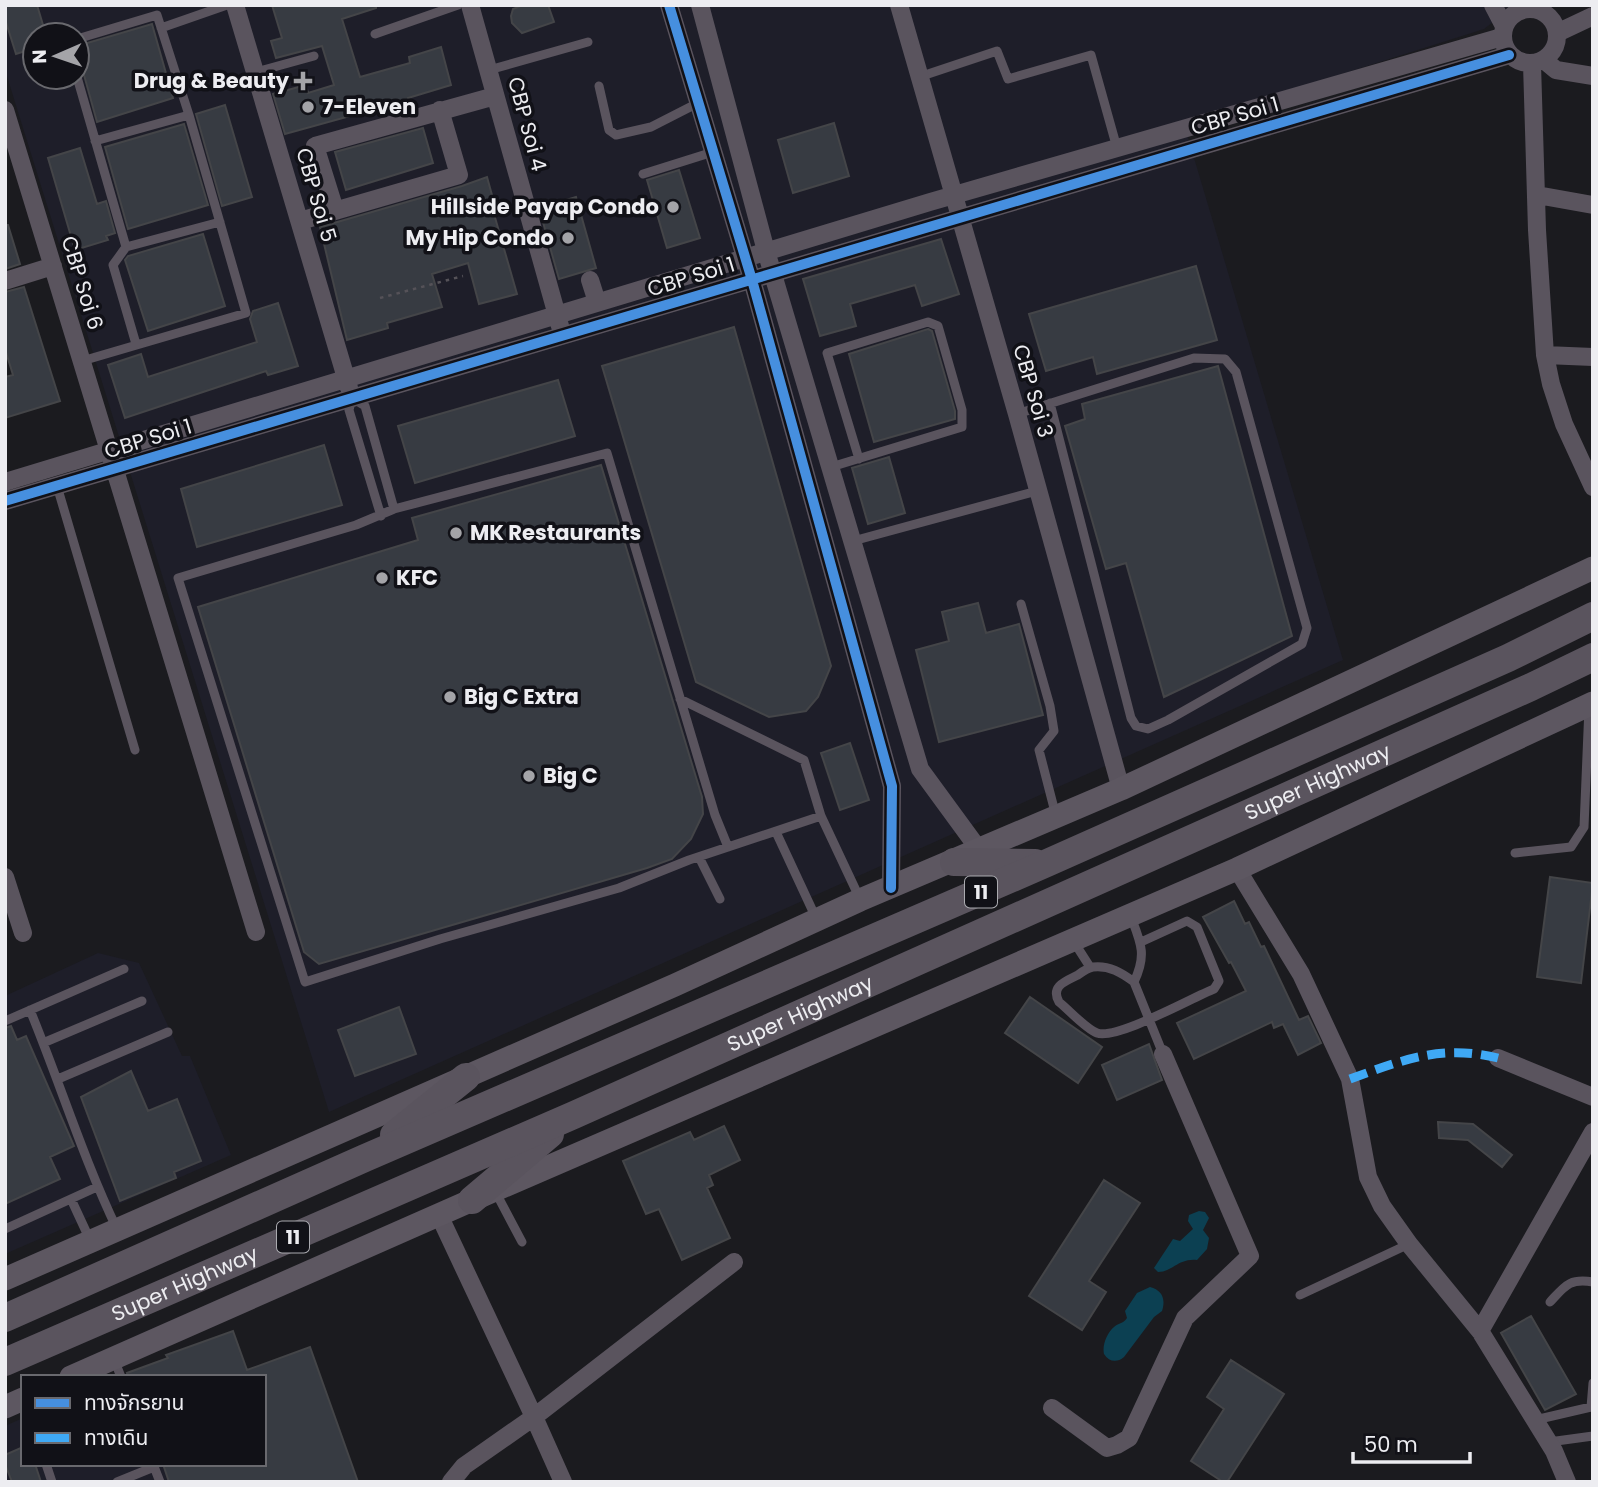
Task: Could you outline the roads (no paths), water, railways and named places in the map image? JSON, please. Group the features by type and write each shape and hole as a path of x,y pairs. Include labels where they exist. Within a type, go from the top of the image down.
{"highway":[{"name":"Super Highway","path":"5,1318 365,1158 1047,863 1508,658 1593,616"},
{"name":"Super Highway","path":"5,1362 574,1115 1593,657"},
{"path":"954,862 1047,863"},
{"path":"365,1158 466,1077"},
{"path":"483,1195 574,1115"}],"main road":[{"path":"5,1279 466,1077 860,900 1121,789 1593,568"},
{"path":"80,1375 117,1367 483,1195 1237,869 1591,704"}],"street":[{"name":"CBP Soi 5","path":"235,5 352,398"},
{"name":"CBP Soi 4","path":"470,5 563,335"},
{"path":"669,5 752,279 892,786 891,888"},
{"path":"701,5 766,251 920,769 980,851"},
{"name":"CBP Soi 3","path":"899,5 1017,414 1121,789"},
{"path":"1493,5 1509,55 1520,62 1538,62 1556,70 1593,76"},
{"path":"1503,31 1513,14 1535,7 1552,19 1557,33 1556,46 1538,62 1537,195 1545,355 1550,384 1564,424 1593,487"},
{"path":"1557,33 1593,16"},
{"name":"CBP Soi 1","path":"5,482 952,195 1287,99 1503,31"},
{"name":"CBP Soi 1","path":"5,501 1509,55"},
{"path":"335,210 315,146 495,96"},
{"path":"1287,99 1294,119"},
{"name":"CBP Soi 6","path":"5,110 9,134 116,468 256,932"},
{"path":"300,221 459,175 440,110"},
{"path":"1537,195 1593,205"},
{"path":"5,281 53,266"},
{"path":"590,280 597,302"},
{"path":"1545,355 1593,357"},
{"path":"892,786 920,769"},
{"path":"1237,869 1301,974 1350,1079 1368,1177 1382,1206 1409,1244 1480,1331 1549,1442 1567,1482"},
{"path":"5,877 23,933"},
{"path":"1052,1408 1107,1448 1117,1446 1129,1438 1185,1318 1250,1256 1163,1054"},
{"path":"1498,1058 1593,1097"},
{"path":"1480,1331 1593,1132"},
{"path":"439,1215 563,1482"},
{"path":"451,1482 464,1466 534,1417 734,1262"}],"lane":[{"path":"161,29 227,5"},
{"path":"375,34 458,5"},
{"path":"82,361 246,313 157,15 91,35"},
{"path":"489,70 588,42"},
{"path":"919,77 997,51 1008,79 1091,55 1117,148"},
{"path":"256,72 314,56"},
{"path":"599,86 609,130 616,135 651,127 698,103"},
{"path":"81,91 126,247"},
{"path":"95,141 188,115"},
{"path":"642,174 713,152"},
{"path":"136,344 113,265 126,247 220,222"},
{"path":"831,467 859,459 962,427 962,410 938,326 928,322 827,353 859,459"},
{"path":"1017,414 1050,403 1194,358 1225,359 1237,372 1307,628 1302,644 1168,720 1148,729 1136,726 1131,718 1050,403"},
{"path":"381,516 349,410 352,398 365,406 394,509"},
{"path":"727,847 715,816 607,453 394,509 356,525 178,578 305,982 440,939 619,888 727,847 821,816"},
{"path":"57,486 135,750"},
{"path":"852,541 1037,491"},
{"path":"1021,604 1050,706 1054,731 1039,750 1056,818"},
{"path":"680,699 804,760 821,816 860,900"},
{"path":"1515,853 1571,847 1584,827 1591,704"},
{"path":"776,832 817,920"},
{"path":"699,857 720,899"},
{"path":"1130,914 1143,954 1141,968 1134,982"},
{"path":"1141,942 1187,921 1198,927 1219,981 1214,989 1150,1019 1124,1030 1107,1034 1096,1033 1056,997 1056,989 1060,983 1090,967 1119,972 1134,982 1150,1019 1163,1054"},
{"path":"1072,939 1090,967"},
{"path":"5,1021 124,969"},
{"path":"43,1043 142,1001"},
{"path":"30,1010 97,1188 118,1230"},
{"path":"58,1079 168,1032"},
{"path":"5,1229 97,1188"},
{"path":"483,1195 522,1242"},
{"path":"71,1199 91,1242"},
{"path":"1300,1295 1409,1244"},
{"path":"1550,1302 1568,1283 1582,1280 1593,1282"},
{"path":"1535,1420 1591,1408 1593,1383"},
{"path":"1549,1442 1593,1436"},
{"path":"117,1482 154,1466 160,1482"}],"water":[{"path":"1205,1212 1209,1218 1203,1230 1209,1238 1207,1249 1197,1260 1185,1261 1158,1272 1154,1268 1173,1239 1180,1241 1193,1229 1188,1221 1189,1215"},
{"path":"1150,1287 1158,1290 1162,1296 1162,1311 1154,1317 1124,1357 1116,1361 1108,1359 1104,1354 1107,1336 1127,1318 1125,1311 1137,1293"}],"place":[{"name":"Drug & Beauty","path":"303,81"},
{"name":"7-Eleven","path":"308,107"},
{"name":"Hillside Payap Condo","path":"673,207"},
{"name":"My Hip Condo","path":"568,238"},
{"name":"MK Restaurants","path":"456,533"},
{"name":"KFC","path":"382,578"},
{"name":"Big C Extra","path":"450,697"},
{"name":"Big C","path":"529,776"}]}
